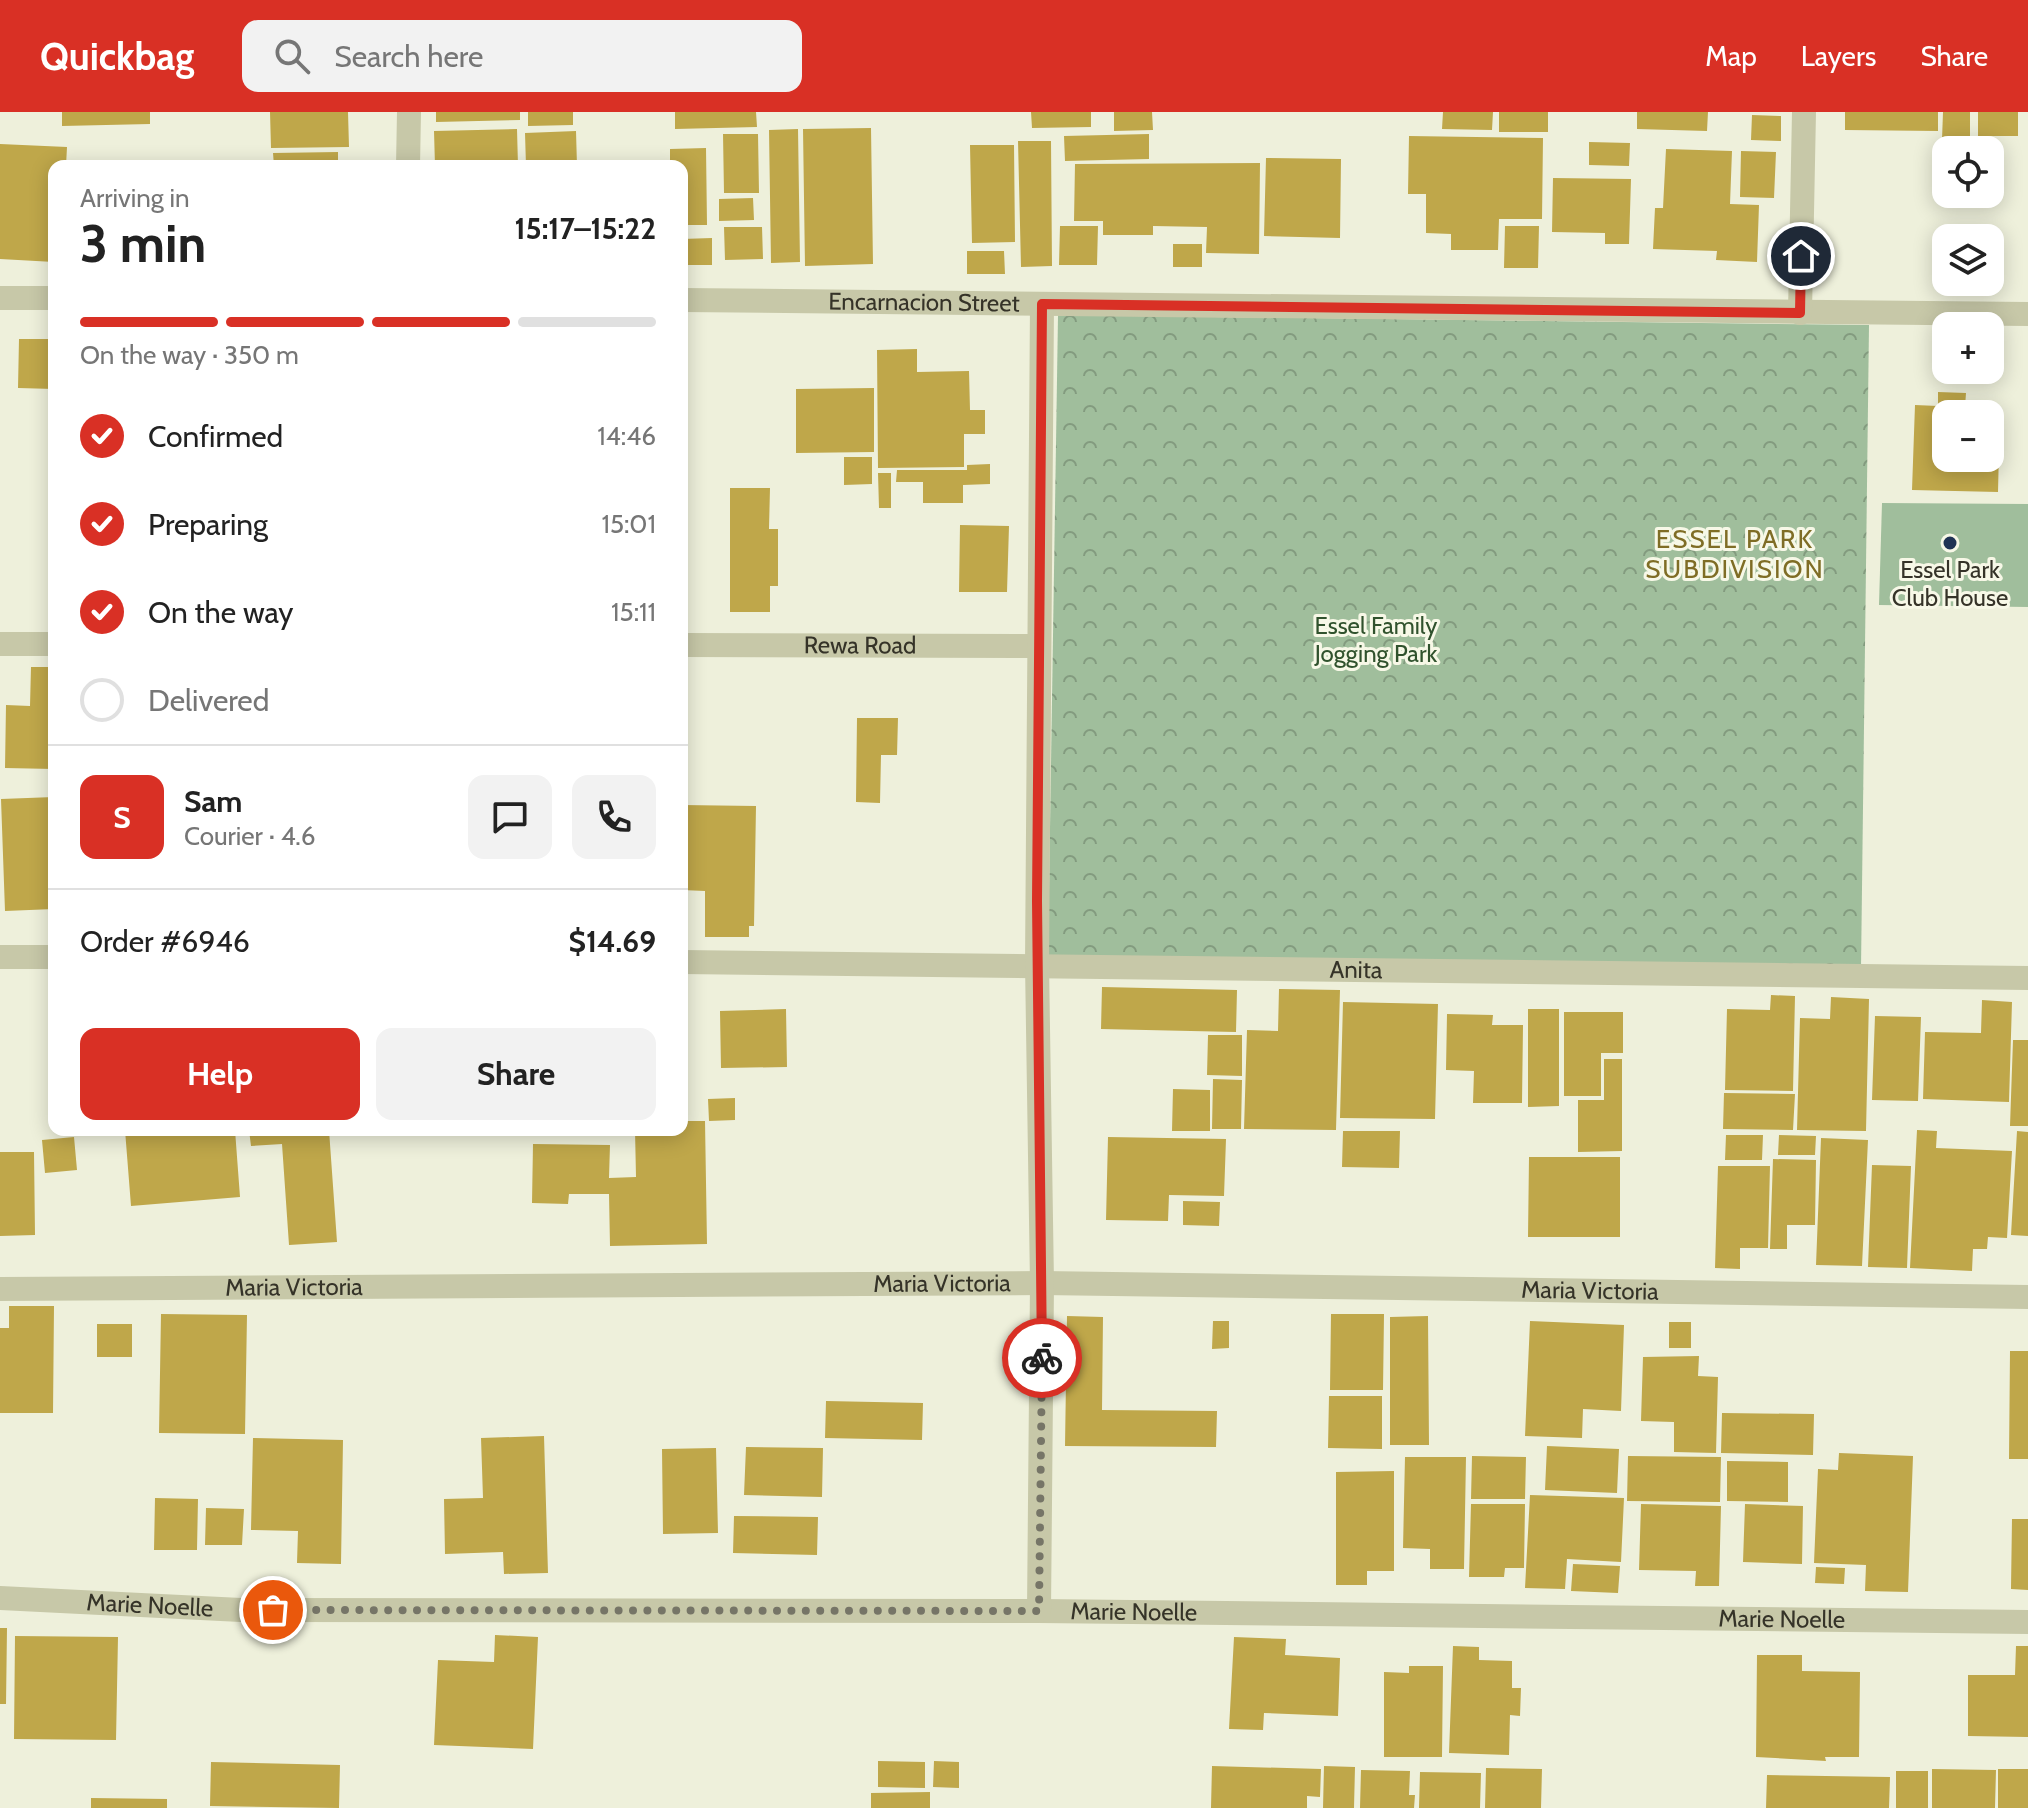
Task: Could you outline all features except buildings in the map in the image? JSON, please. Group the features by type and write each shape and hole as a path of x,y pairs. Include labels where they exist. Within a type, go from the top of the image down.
{"street":[{"path":"408,160 409,112"},
{"path":"1800,313 1804,112"},
{"path":"0,298 48,298"},
{"name":"Encarnacion Street","path":"688,300 2028,314"},
{"path":"1039,1611 1042,1283 1037,964 1042,304"},
{"path":"0,644 48,644"},
{"name":"Rewa Road","path":"688,645 1038,646"},
{"path":"0,957 48,957"},
{"name":"Anita","path":"688,962 2028,978"},
{"name":"Maria Victoria","path":"0,1289 1042,1283 2028,1297"},
{"name":"Marie Noelle","path":"0,1598 241,1610 1039,1611 2028,1622"}],"green space":[{"name":"Essel Family Jogging Park","path":"1058,315 1869,325 1861,968 1048,956"},
{"path":"1882,503 2028,504 2028,607 1879,605"}],"way so far":[{"path":"273,1610 1039,1611 1042,1358"}],"place":[{"name":"Essel Park Club House","path":"1950,543"}],"district":[{"name":"ESSEL PARK SUBDIVISION","path":"1735,554"}],"route":[{"path":"1042,1358 1037,901 1042,304 1800,313 1801,256"}]}
